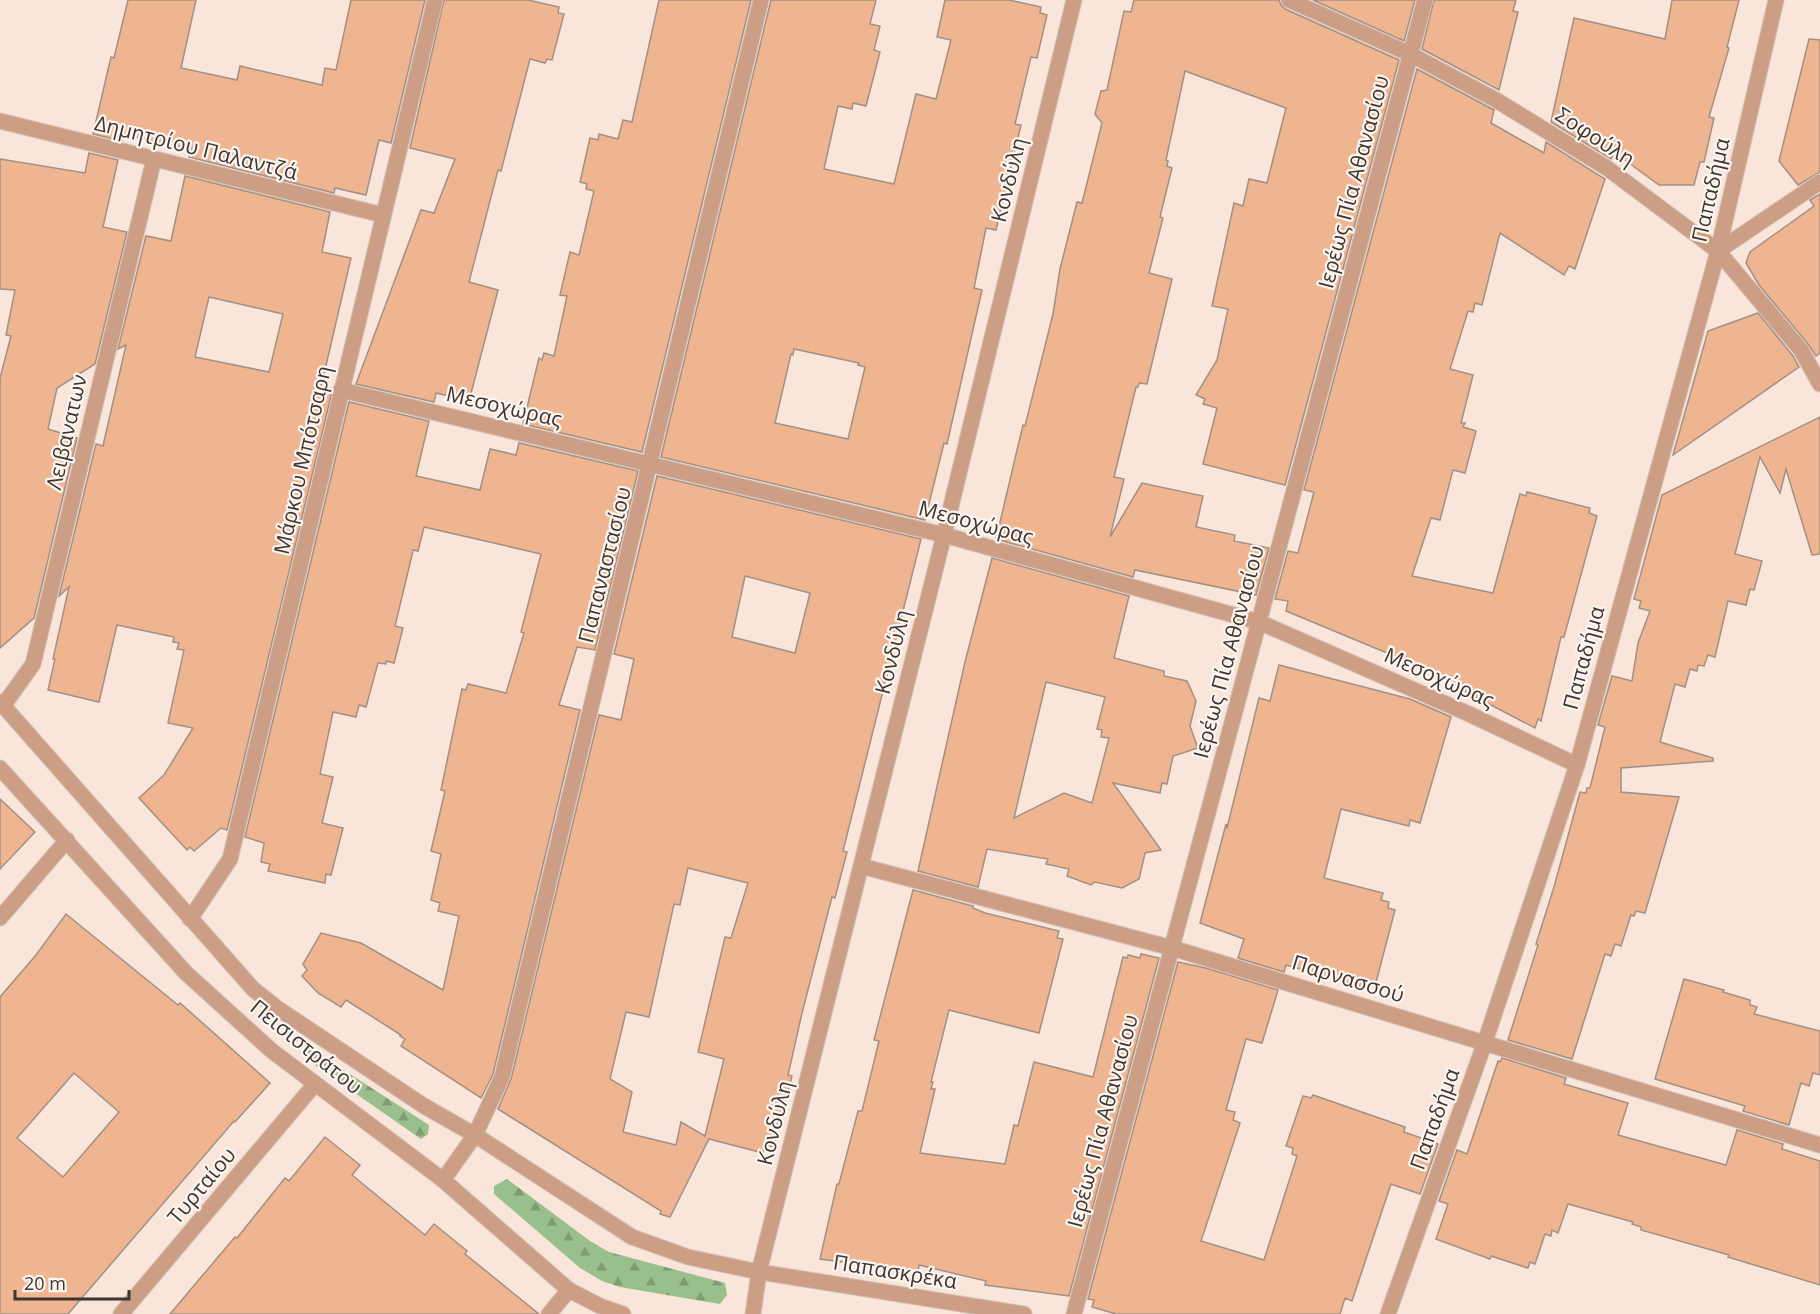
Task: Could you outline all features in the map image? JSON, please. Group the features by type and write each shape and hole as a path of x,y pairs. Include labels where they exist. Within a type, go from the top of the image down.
{"street":[{"name":"Μάρκου Μπότσαρη","path":"190,919 230,859 435,0"},
{"name":"Παπαναστασίου","path":"443,1180 475,1135 502,1077 761,0"},
{"name":"Κονδύλη","path":"753,1314 759,1272 944,535 1074,0"},
{"name":"Σοφούλη","path":"1289,0 1410,54 1496,100 1607,168 1718,251 1801,350 1820,384"},
{"name":"Ιερέως Πία Αθανασίου","path":"1074,1314 1425,0"},
{"name":"Παπαδήμα","path":"1388,1314 1485,1042 1577,765 1718,251 1776,0"},
{"name":"Δημητρίου Παλαντζά","path":"0,121 383,215"},
{"name":"Λειβανατων","path":"1,704 33,664 154,159"},
{"path":"1718,251 1820,182"},
{"name":"Μεσοχώρας","path":"341,390 944,535 1259,622 1469,714 1577,765"},
{"name":"Παπασκρέκα","path":"1,704 253,989 277,1008 424,1106 475,1135 632,1237 688,1257 759,1272 1024,1314"},
{"name":"Πεισιστράτου","path":"0,768 186,974 272,1051 443,1180 569,1290 600,1306 623,1314"},
{"path":"0,918 67,840"},
{"name":"Παρνασσού","path":"861,866 1172,948 1820,1145"},
{"name":"Τυρταίου","path":"121,1314 315,1084"},
{"path":"549,1314 569,1290"}],"green space":[{"path":"311,1049 429,1125 428,1134 421,1139 306,1059 302,1051"},
{"path":"507,1179 590,1241 609,1252 725,1283 727,1295 720,1304 620,1287 602,1281 580,1268 494,1194 494,1186"}],"building":[{"path":"128,0 196,0 181,68 237,80 240,66 322,85 325,68 336,70 351,0 425,0 391,143 379,140 366,195 335,188 334,193 189,157 191,149 131,136 130,139 122,137 122,141 93,134 111,57 114,58"},
{"path":"444,0 528,0 559,7 558,13 564,14 552,60 547,59 545,63 530,59 469,282 498,290 469,401 436,393 434,402 356,384 421,210 434,213 455,159 410,148"},
{"path":"659,0 751,0 642,452 523,424 539,358 542,360 544,353 554,356 567,296 560,295 570,252 579,255 594,191 586,189 587,184 580,182 590,138 598,140 599,134 618,139 623,120 632,122"},
{"path":"771,0 876,0 870,24 880,26 874,50 880,52 866,106 853,103 852,109 838,106 824,169 894,184 916,94 936,99 951,40 937,37 945,0 1009,0 1041,7 1040,13 1047,15 1037,58 1031,57 1015,124 1021,125 996,230 986,228 974,288 982,290 947,444 944,443 925,520 661,457","holes":["794,349 859,363 858,365 865,367 848,439 775,423"]},
{"path":"1134,0 1279,0 1285,9 1399,60 1285,485 1203,464 1217,408 1203,404 1205,399 1196,395 1217,360 1228,309 1212,306 1234,203 1243,206 1249,179 1267,183 1286,108 1185,71 1166,160 1168,161 1167,166 1172,168 1160,217 1163,218 1149,273 1172,279 1147,384 1139,383 1136,387 1114,477 1124,479 1110,537 1142,483 1203,496 1196,527 1235,535 1234,541 1269,548 1256,595 1135,570 1133,577 996,539 1023,425 1025,426 1053,314 1060,269 1077,202 1082,203 1102,123 1095,114 1101,91 1107,90 1124,11 1131,12"},
{"path":"1313,0 1415,0 1404,41"},
{"path":"1434,0 1516,0 1513,11 1518,12 1499,90 1422,49"},
{"path":"1672,0 1739,0 1727,47 1729,48 1709,117 1714,118 1704,162 1700,162 1694,185 1659,185 1614,152 1611,159 1551,122 1574,18 1665,39"},
{"path":"1809,39 1820,40 1820,172 1798,185 1779,161"},
{"path":"1417,69 1494,110 1491,123 1544,153 1546,142 1605,179 1575,269 1569,266 1564,275 1500,233 1482,305 1475,303 1473,312 1468,311 1450,369 1473,375 1461,423 1465,423 1463,427 1476,431 1465,473 1453,470 1440,520 1431,518 1412,576 1493,593 1520,494 1526,496 1527,492 1590,508 1589,513 1597,516 1564,637 1561,637 1541,721 1538,719 1535,728 1451,684 1452,680 1286,611 1288,601 1275,599 1288,551 1298,553 1314,492 1304,490"},
{"path":"89,153 118,160 103,227 127,232 95,364 57,388 48,429 77,438 34,618 0,648 0,378 11,336 6,335 15,290 0,289 0,159 85,173"},
{"path":"185,176 330,212 322,252 351,258 321,387 332,392 227,830 221,828 194,851 190,847 187,850 139,798 164,775 193,728 168,723 184,650 177,649 179,643 173,642 174,637 117,625 99,702 48,690 69,587 59,596 96,444 103,446 126,345 118,349 146,236 171,241","holes":["209,297 283,314 269,372 195,357"]},
{"path":"1820,194 1820,353 1816,356 1759,285 1746,263 1750,252 1814,206 1810,200"},
{"path":"1758,313 1793,356 1799,367 1673,455 1708,331"},
{"path":"349,402 429,421 416,476 480,490 490,449 516,455 519,443 638,471 595,650 577,647 559,705 580,710 493,1074 481,1098 401,1046 405,1039 401,1035 346,1000 341,1007 318,993 302,976 307,970 303,964 321,933 361,943 443,990 459,916 438,911 440,903 431,900 441,854 431,851 445,791 441,790 462,689 466,690 468,684 506,693 524,633 521,632 541,554 424,527 418,551 413,550 395,626 403,628 394,663 386,661 386,664 378,663 366,707 359,705 356,717 333,712 320,774 333,777 322,823 343,828 331,875 326,874 325,883 268,871 270,864 261,862 264,843 245,837"},
{"path":"1820,417 1820,554 1812,555 1786,469 1780,493 1760,457 1735,554 1762,561 1754,590 1750,589 1746,605 1728,601 1715,657 1708,655 1704,666 1698,665 1697,671 1690,669 1685,687 1675,684 1660,742 1713,758 1713,761 1621,768 1621,792 1679,797 1645,913 1636,911 1634,916 1631,915 1621,946 1615,944 1611,956 1605,954 1572,1059 1508,1040 1538,945 1536,944 1580,792 1586,793 1587,788 1590,788 1605,727 1598,725 1612,676 1632,681 1638,643 1650,611 1639,608 1641,601 1634,599 1662,495"},
{"path":"657,476 921,539 843,851 847,852 835,898 832,897 802,1013 788,1075 792,1076 774,1147 765,1145 763,1153 709,1139 670,1217 660,1214 661,1211 498,1109 511,1079 599,715 621,720 634,659 614,654","holes":["745,576 810,593 795,653 732,637","688,868 748,883 731,938 725,937 698,1052 724,1059 705,1136 681,1122 676,1145 623,1132 632,1092 610,1079 626,1012 649,1017 674,904 680,905"]},
{"path":"992,558 1129,596 1114,658 1164,671 1164,676 1187,681 1196,701 1190,726 1198,748 1173,756 1167,784 1162,783 1160,793 1113,783 1161,850 1145,853 1139,879 1122,888 1095,882 1091,885 1067,876 1069,869 1046,864 1048,859 987,849 978,887 918,871 965,662","holes":["1046,682 1105,697 1097,729 1102,730 1101,737 1109,738 1092,803 1064,793 1014,818"]},
{"path":"1279,665 1410,699 1451,717 1420,823 1410,820 1409,826 1341,809 1324,878 1383,893 1381,900 1389,902 1388,908 1395,910 1375,986 1369,984 1368,988 1286,965 1284,972 1238,958 1244,939 1200,923 1226,824 1227,828 1259,698 1270,701"},
{"path":"0,799 35,832 0,869"},
{"path":"913,890 973,906 985,913 1059,931 1057,938 1063,939 1039,1033 949,1010 931,1082 933,1082 931,1089 935,1089 920,1153 1005,1164 1014,1125 1018,1126 1034,1062 1093,1077 1123,957 1127,958 1128,955 1140,958 1141,954 1159,958 1069,1296 985,1285 986,1281 919,1265 918,1272 820,1259 837,1184 839,1184 858,1111 862,1111 879,1041 874,1040"},
{"path":"66,914 178,1005 180,1003 270,1083 234,1121 68,1314 0,1314 0,997 36,955","holes":["74,1073 119,1112 63,1177 17,1138"]},
{"path":"1178,962 1278,990 1262,1043 1246,1039 1226,1110 1235,1112 1233,1120 1240,1123 1201,1241 1264,1260 1297,1156 1292,1154 1293,1148 1286,1146 1303,1096 1311,1098 1313,1095 1405,1127 1404,1132 1438,1144 1420,1194 1391,1184 1352,1301 1345,1298 1340,1314 1116,1314 1092,1307 1094,1300 1088,1299"},
{"path":"1684,979 1750,1000 1750,1005 1757,1007 1754,1014 1820,1031 1820,1075 1813,1073 1809,1086 1801,1083 1789,1125 1743,1111 1745,1106 1655,1079"},
{"path":"1502,1058 1566,1078 1564,1084 1628,1103 1618,1135 1726,1165 1737,1130 1783,1144 1782,1149 1820,1161 1820,1285 1728,1257 1729,1255 1641,1230 1641,1227 1632,1224 1633,1222 1568,1204 1558,1233 1552,1230 1551,1236 1545,1234 1535,1264 1530,1262 1528,1268 1491,1256 1490,1259 1436,1239 1448,1204 1439,1201 1457,1150 1467,1154 1498,1061 1500,1062"},
{"path":"325,1137 360,1165 352,1175 425,1235 434,1224 467,1251 465,1254 539,1314 170,1314 235,1237 237,1238 285,1178 289,1181"}]}
